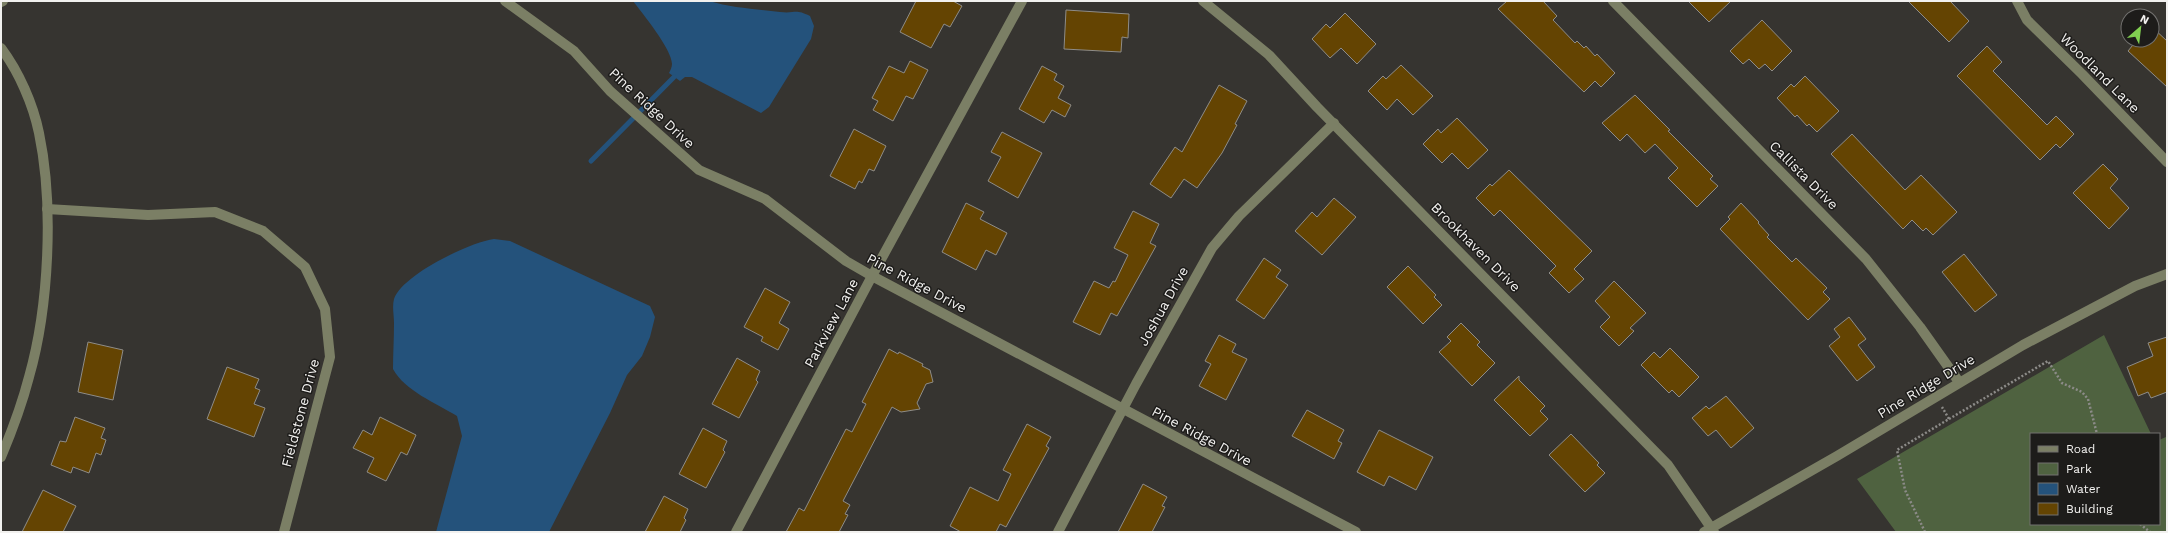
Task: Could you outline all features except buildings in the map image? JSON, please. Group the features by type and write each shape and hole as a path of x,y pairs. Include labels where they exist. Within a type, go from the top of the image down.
{"street":[{"name":"Pine Ridge Drive","path":"505,1 574,51 610,91 699,170 765,199 846,261 872,276 1356,532"},
{"name":"Parkview Lane","path":"736,532 872,276 1022,1"},
{"name":"Brookhaven Drive","path":"1203,1 1269,55 1668,465 1710,531"},
{"name":"Callista Drive","path":"1613,1 1866,259 1920,327 1959,382"},
{"name":"Woodland Lane","path":"2017,1 2027,20 2082,74 2167,162"},
{"path":"1,48 25,91 34,113 43,162 47,209 46,247 40,322 30,377 1,457"},
{"name":"Joshua Drive","path":"1058,532 1123,409 1212,248 1239,216 1334,123"},
{"name":"Fieldstone Drive","path":"47,209 148,215 215,212 264,231 305,267 325,309 330,357 284,532"},
{"name":"Pine Ridge Drive","path":"1710,531 2023,345 2128,290 2167,274"}],"path":[{"path":"1925,532 1916,516 1905,490 1896,450 2048,361 2062,383 2082,392 2088,399 2097,433"},
{"path":"1936,396 1949,419"},
{"path":"2141,525 2150,532"}],"green space":[{"path":"2104,335 2151,433 2030,433 2030,525 2160,525 2160,440 2166,437 2167,532 1896,532 1857,479"}],"water":[{"path":"633,1 709,1 744,8 798,12 810,16 814,26 811,39 769,107 761,113 692,77 685,77 680,81 669,73 672,64 671,57 656,31"},
{"path":"494,239 510,241 650,306 655,317 650,337 642,356 627,375 610,413 549,532 436,532 462,436 457,416 413,390 398,377 393,369 394,299 400,290 410,280 438,261 469,246"}],"waterway":[{"path":"591,161 674,77"}]}
